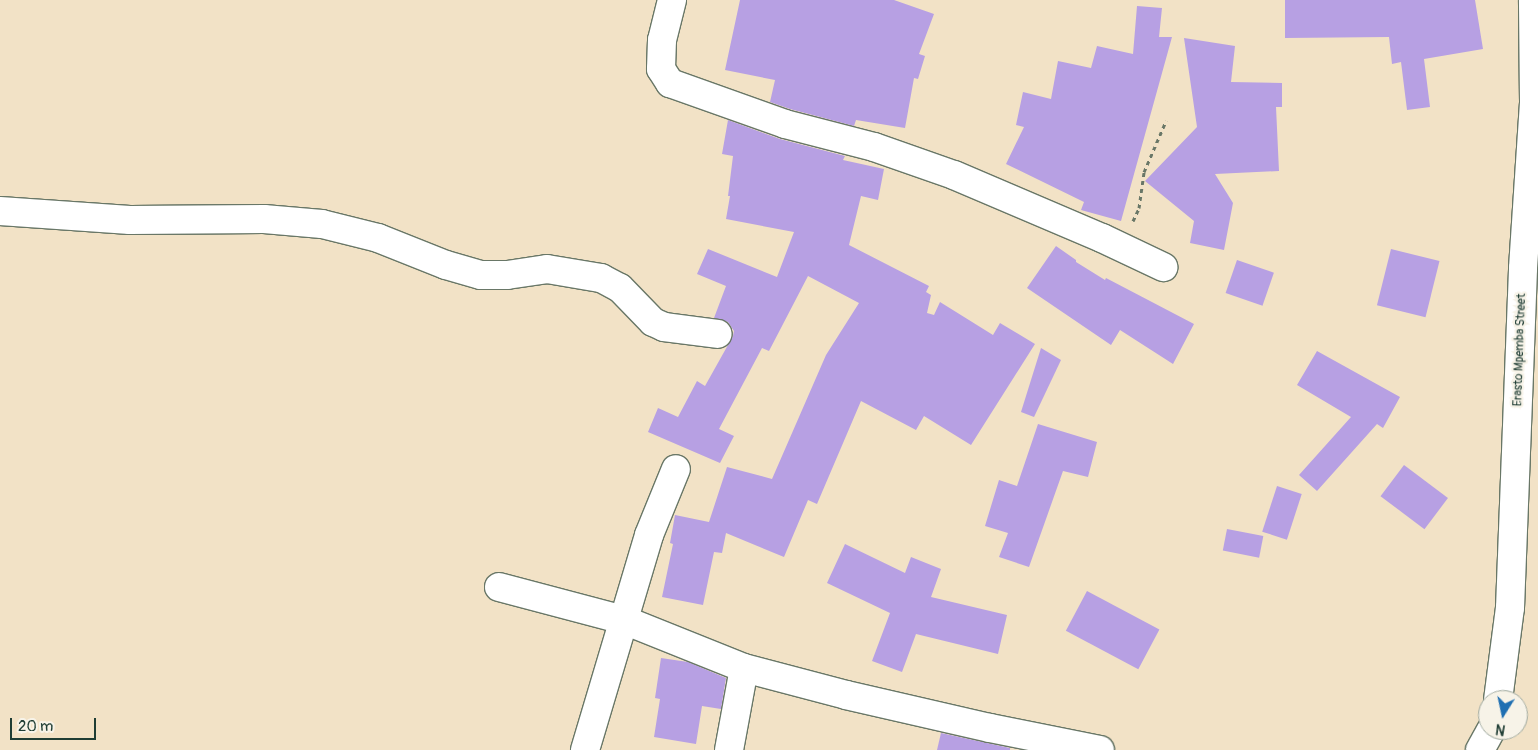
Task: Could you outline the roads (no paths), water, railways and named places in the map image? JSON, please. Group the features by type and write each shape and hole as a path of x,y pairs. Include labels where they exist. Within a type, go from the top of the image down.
{"street":[{"path":"672,0 662,40 661,69 670,83 785,124 874,147 954,175 1122,247 1163,267"},
{"name":"Erasto Mpemba Street","path":"1499,690 1510,608 1531,268 1535,39 1533,0"},
{"path":"0,211 130,220 264,219 322,224 378,238 446,265 481,275 507,275 547,269 601,278 620,288 653,322 664,327 718,334"},
{"path":"585,750 649,535 676,469"},
{"path":"499,587 624,620 744,668 865,700 1100,750"},
{"path":"729,750 744,668"}]}
